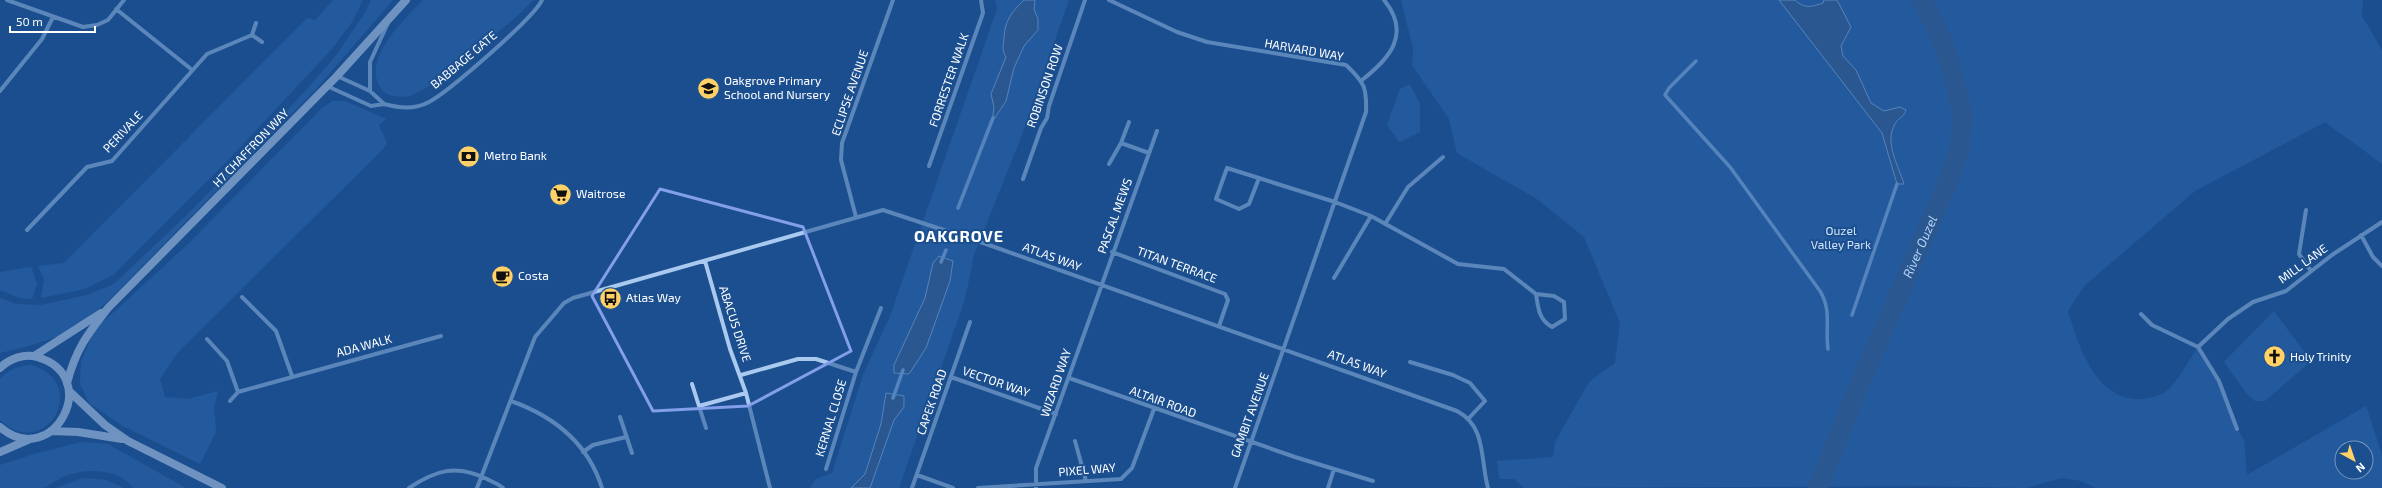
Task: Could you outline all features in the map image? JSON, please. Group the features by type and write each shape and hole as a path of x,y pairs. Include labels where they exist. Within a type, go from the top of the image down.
{"street":[{"path":"7,0 83,27 98,25 108,20 124,0"},
{"name":"H7 CHAFFRON WAY","path":"51,431 60,424 66,414 68,387 73,360 84,338 108,308 328,86 406,0"},
{"name":"BABBAGE GATE","path":"328,86 371,106 384,104 404,109 428,102 502,42 534,12 542,0"},
{"name":"ECLIPSE AVENUE","path":"856,217 841,160 842,143 893,0"},
{"name":"FORRESTER WALK","path":"929,166 983,13 981,0"},
{"name":"ROBINSON ROW","path":"1023,179 1041,128 1047,118 1049,106 1085,0"},
{"name":"HARVARD WAY","path":"1109,0 1177,32 1207,42 1346,65 1362,80"},
{"path":"1285,348 1366,112 1366,99 1362,80 1382,64 1394,47 1396,25 1389,6 1384,0"},
{"path":"116,9 191,69"},
{"path":"0,91 42,39 53,17"},
{"path":"370,91 370,62 390,18"},
{"path":"256,23 252,35 262,42"},
{"name":"PERIVALE","path":"27,230 86,167 112,161 191,69 206,54 252,35"},
{"name":"BABBAGE GATE","path":"337,76 370,91 384,104"},
{"name":"PASCAL MEWS","path":"1109,164 1121,143 1129,122"},
{"name":"PASCAL MEWS","path":"1101,285 1157,130"},
{"path":"1121,143 1149,153"},
{"path":"1385,224 1408,187 1443,157"},
{"path":"1259,178 1249,204 1239,209 1216,199 1227,168 1259,178 1335,202 1371,216 1458,264 1504,268 1536,294 1554,296 1564,302 1565,319 1552,326 1546,324 1540,317 1536,294"},
{"name":"ATLAS WAY","path":"477,488 535,337 564,303 573,298 883,210 926,223 1285,348 1469,418"},
{"path":"2306,210 2299,254 2310,271"},
{"path":"1334,278 1371,216"},
{"name":"MILL LANE","path":"2198,347 2228,318 2253,302 2286,290 2310,271 2382,222"},
{"path":"2361,235 2373,257 2382,266"},
{"name":"TITAN TERRACE","path":"1112,252 1225,294 1228,300 1219,326"},
{"name":"ABACUS DRIVE","path":"705,261 730,349 741,375 770,488"},
{"name":"WIZARD WAY","path":"1036,486 1036,468 1101,285"},
{"path":"242,297 276,330 292,376"},
{"name":"H7 CHAFFRON WAY","path":"34,356 108,308"},
{"name":"KERNAL CLOSE","path":"826,469 856,372 881,308"},
{"path":"2141,314 2152,325 2198,347 2219,381 2237,429"},
{"name":"CAPEK ROAD","path":"912,488 970,322"},
{"name":"ADA WALK","path":"238,392 441,336"},
{"path":"208,340 228,361 238,392 230,401"},
{"name":"GAMBIT AVENUE","path":"1235,488 1285,348"},
{"path":"0,361 34,356 54,365 68,387 105,425 128,441 219,486"},
{"path":"0,368 14,358"},
{"name":"KERNAL CLOSE","path":"741,375 798,359 816,360 856,372"},
{"path":"1410,362 1453,375 1470,383 1485,401 1469,418 1478,434 1488,488"},
{"name":"VECTOR WAY","path":"951,377 1056,414"},
{"name":"ALTAIR ROAD","path":"1069,378 1251,442 1373,481"},
{"path":"692,384 706,428"},
{"path":"699,406 746,393"},
{"path":"511,401 535,410 553,421 569,434 583,452 602,488"},
{"name":"PIXEL WAY","path":"978,488 1036,486 1121,479 1132,468 1154,409"},
{"path":"620,417 632,452"},
{"path":"0,427 18,437 31,438"},
{"path":"0,452 51,431 104,435 128,441"},
{"path":"583,452 593,445 626,437"},
{"path":"1075,441 1086,481"},
{"path":"1328,488 1334,469"},
{"path":"409,488 428,475 445,470 465,470 481,476 503,488"},
{"path":"917,475 953,488"}],"highlighted area":[{"path":"660,189 803,227 851,351 748,406 653,411 592,296"}],"green space":[{"path":"333,0 363,0 352,22 331,50 230,158 113,275 85,289 41,298 44,280 38,266 64,263 307,18 315,20"},
{"path":"371,0 393,0 316,89 108,301 68,333 29,346 0,353 0,298 16,304 41,305 87,295 114,284 191,211 297,100 335,57 364,14"},
{"path":"423,0 533,0 508,24 444,75 419,92 401,97 389,95 383,91 377,80 376,67 380,55 386,42 395,30"},
{"path":"995,0 1069,0 1020,140 974,255 965,299 899,488 810,488 816,479 832,473 863,375 890,316 997,9"},
{"name":"Ouzel Valley Park","path":"1401,0 2363,0 2362,16 2382,50 2382,164 2325,122 2195,191 2084,286 2068,311 2077,340 2092,369 2101,382 2113,392 2127,398 2146,399 2164,393 2178,378 2198,347 2219,381 2237,429 2244,440 2247,475 2366,406 2382,455 2382,488 2096,488 2081,481 2062,478 2026,488 1922,486 1524,488 1514,479 1499,479 1497,461 1553,457 1555,442 1589,382 1615,363 1620,323 1584,237 1537,199 1457,153 1449,119 1412,65 1413,48"},
{"path":"1410,84 1420,104 1420,132 1399,142 1387,125 1400,89"},
{"path":"333,101 345,101 386,119 379,125 387,143 383,149 178,352 160,379 165,397 188,399 218,391 214,407 216,432 200,464 123,426 89,403 80,384 81,362 90,340 102,323 186,246 321,109"},
{"path":"31,267 37,284 32,299 20,298 0,290 0,272"},
{"path":"2274,311 2311,361 2265,401 2255,401 2247,394 2224,362"},
{"path":"31,365 49,374 58,387 60,402 55,415 46,426 32,432 17,431 0,420 0,379 14,369"},
{"path":"81,442 108,444 186,488 133,488 127,481 111,473 92,471 73,473 43,488 0,488 0,465 34,454"},
{"path":"83,478 106,480 124,488 56,488"}],"shaded area":[{"path":"1024,0 1035,0 1034,9 1038,19 1038,30 1024,46 1014,68 1006,101 992,122 994,107 991,94 1006,57 1003,48 1007,21"},
{"path":"1779,0 1795,0 1802,5 1808,6 1823,3 1824,0 1837,0 1851,27 1841,46 1843,56 1856,70 1871,103 1884,111 1900,107 1906,110 1895,124 1891,138 1893,154 1904,184 1897,184 1882,133"},
{"path":"939,256 953,261 950,281 926,348 909,374 894,373 894,365 925,298 933,263"},
{"path":"886,393 904,396 904,407 894,420 870,488 851,488 865,474 881,424"}],"waterway":[{"name":"River Ouzel","path":"1818,488 1858,388 1947,184 1960,148 1962,113 1954,78 1942,40 1922,0"},
{"path":"1696,61 1669,88 1665,95 1730,167 1820,291 1824,298 1827,312 1828,349"},
{"path":"958,208 993,118"},
{"path":"1852,315 1897,184"},
{"path":"941,262 946,250"},
{"path":"893,398 903,370"}],"place":[{"name":"Oakgrove Primary School and Nursery","path":"709,88"},
{"name":"Metro Bank","path":"468,156"},
{"name":"Waitrose","path":"560,194"},
{"name":"Costa","path":"503,276"},
{"name":"Atlas Way","path":"611,298"},
{"name":"Holy Trinity","path":"2275,357"}],"district":[{"name":"OAKGROVE","path":"959,236"}]}
